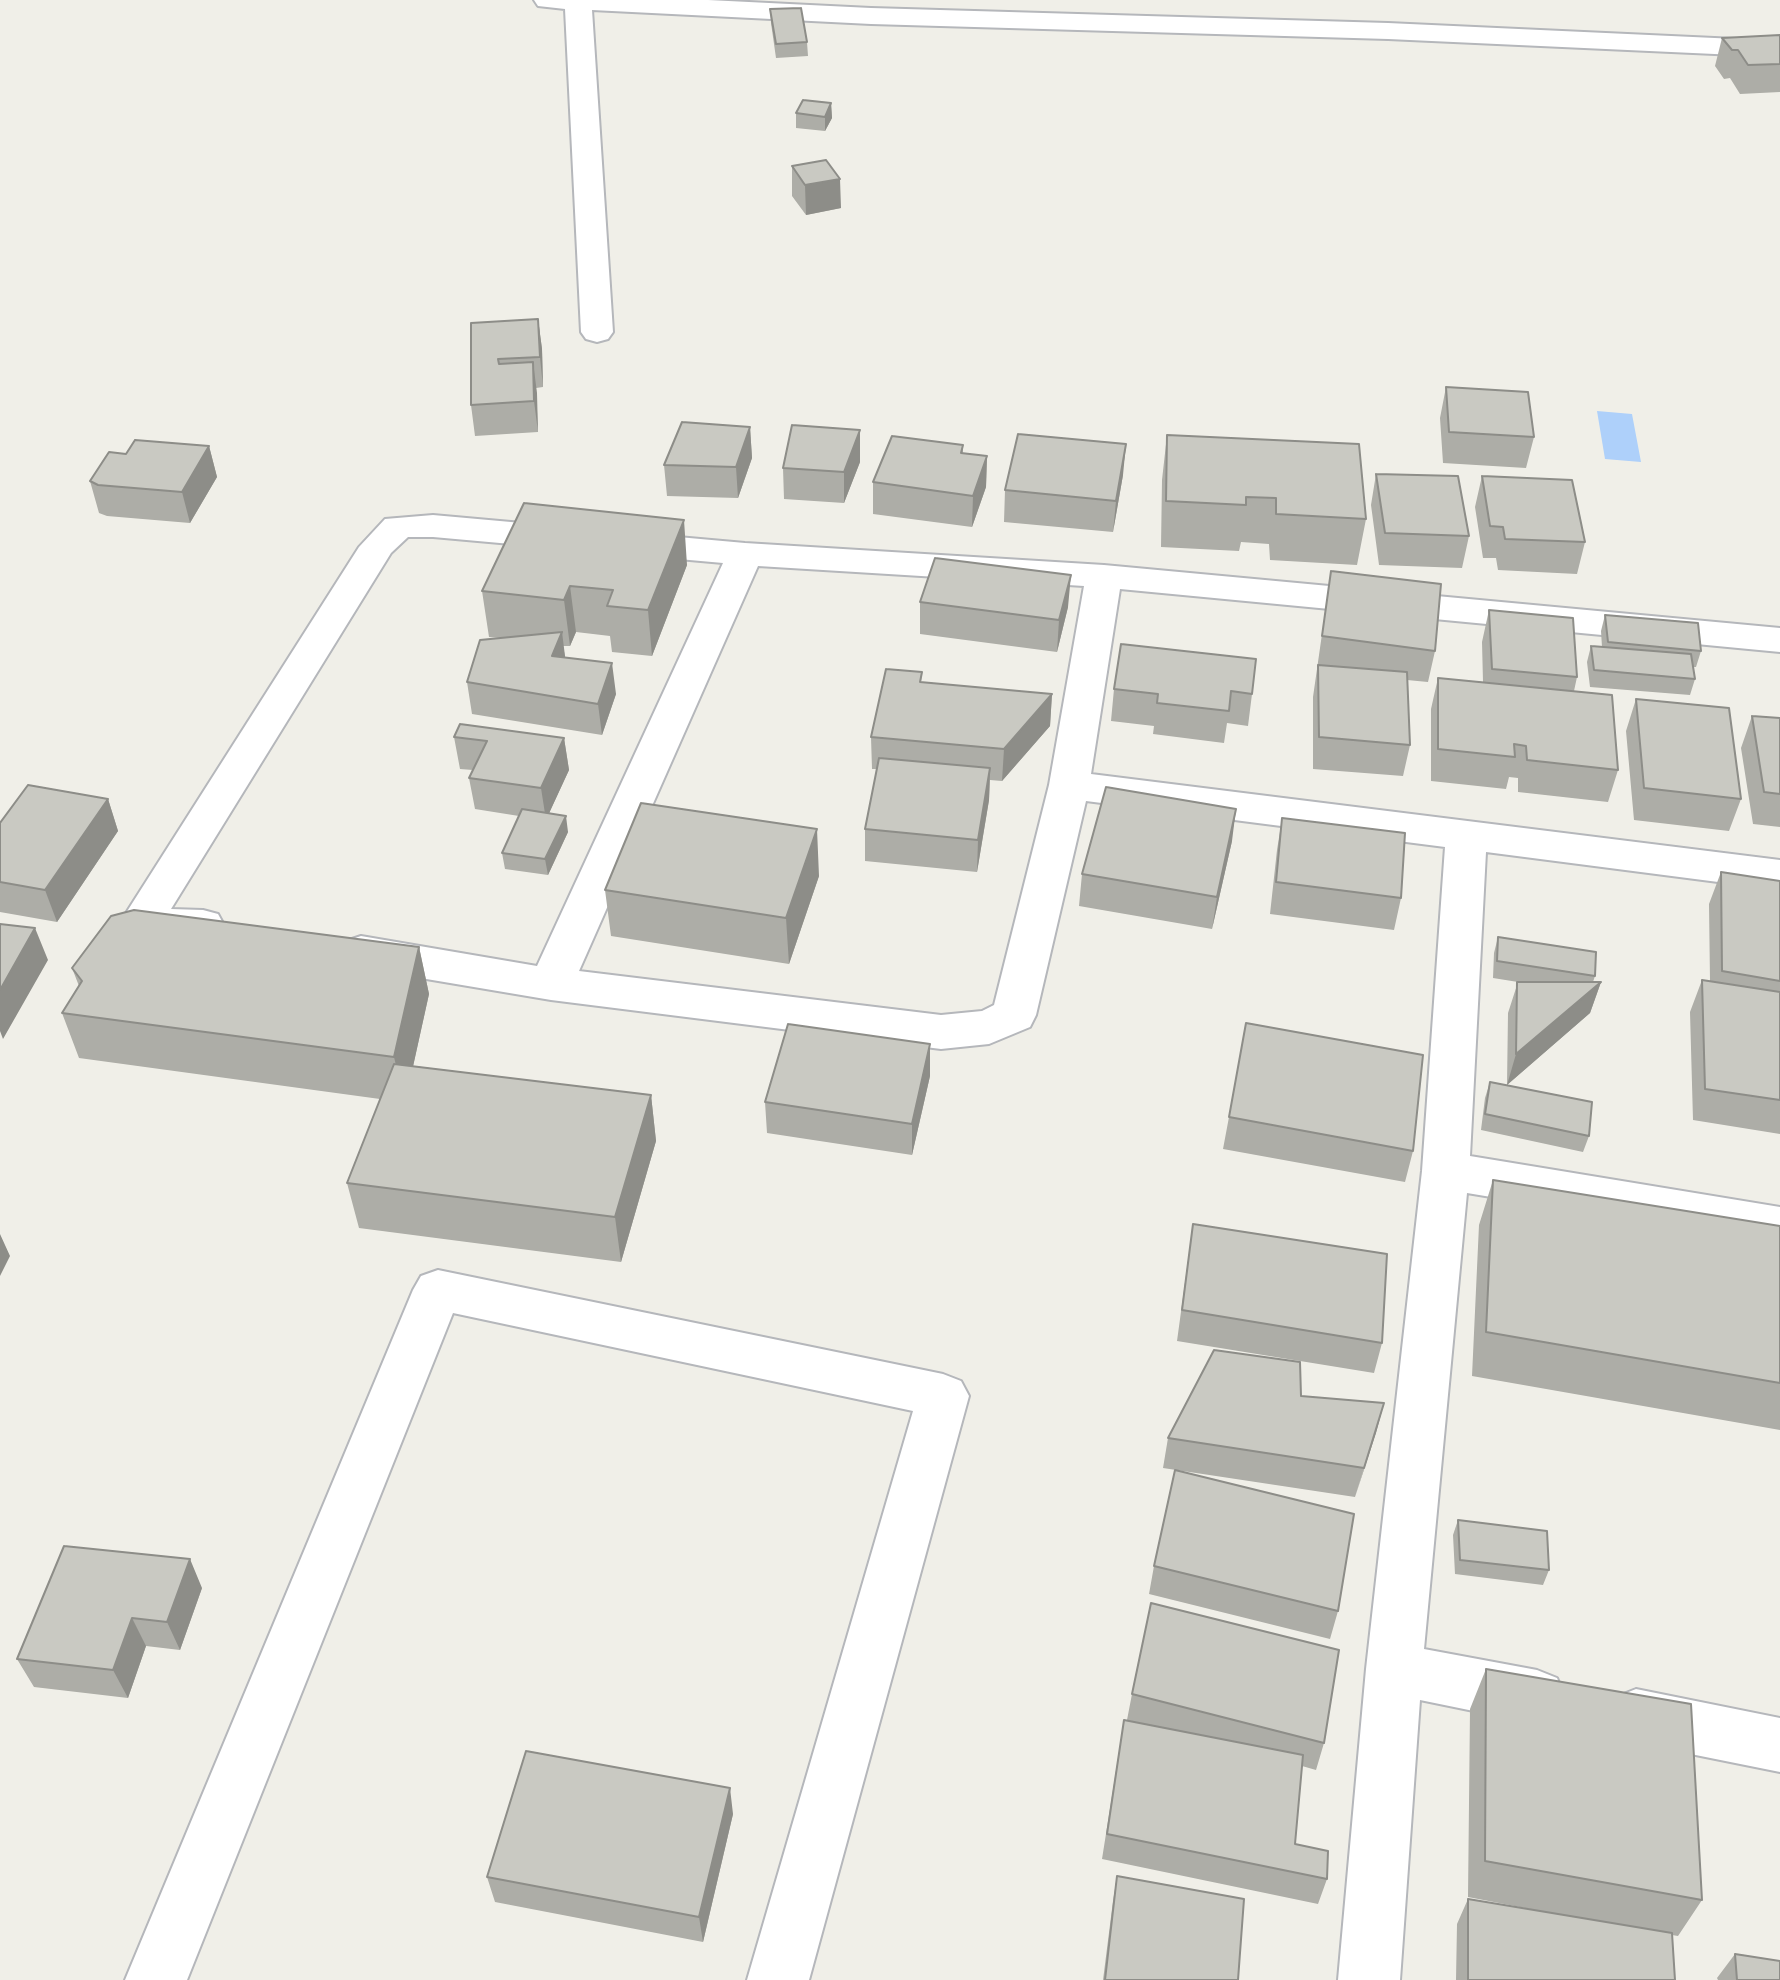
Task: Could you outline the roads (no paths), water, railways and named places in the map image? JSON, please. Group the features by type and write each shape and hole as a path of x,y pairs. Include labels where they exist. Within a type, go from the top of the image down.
{"street":[{"path":"547,0 1156,13 1388,31 1780,49"},
{"path":"1378,0 1388,31"},
{"path":"578,2 597,332"},
{"path":"248,933 203,925 164,925 147,913 377,547 398,527 433,526 745,554 1104,576 1780,640"},
{"path":"551,984 745,554"},
{"path":"324,946 551,984 941,1032 989,1027 1014,1015 1069,785 1104,576"},
{"path":"1069,785 1780,875"},
{"path":"1369,1980 1394,1669 1446,1171 1466,835"},
{"path":"1446,1171 1780,1226"},
{"path":"156,1980 438,1290 943,1396 778,1980"},
{"path":"1394,1669 1780,1745"}],"water":[{"path":"1597,411 1632,414 1641,462 1605,459"}]}
